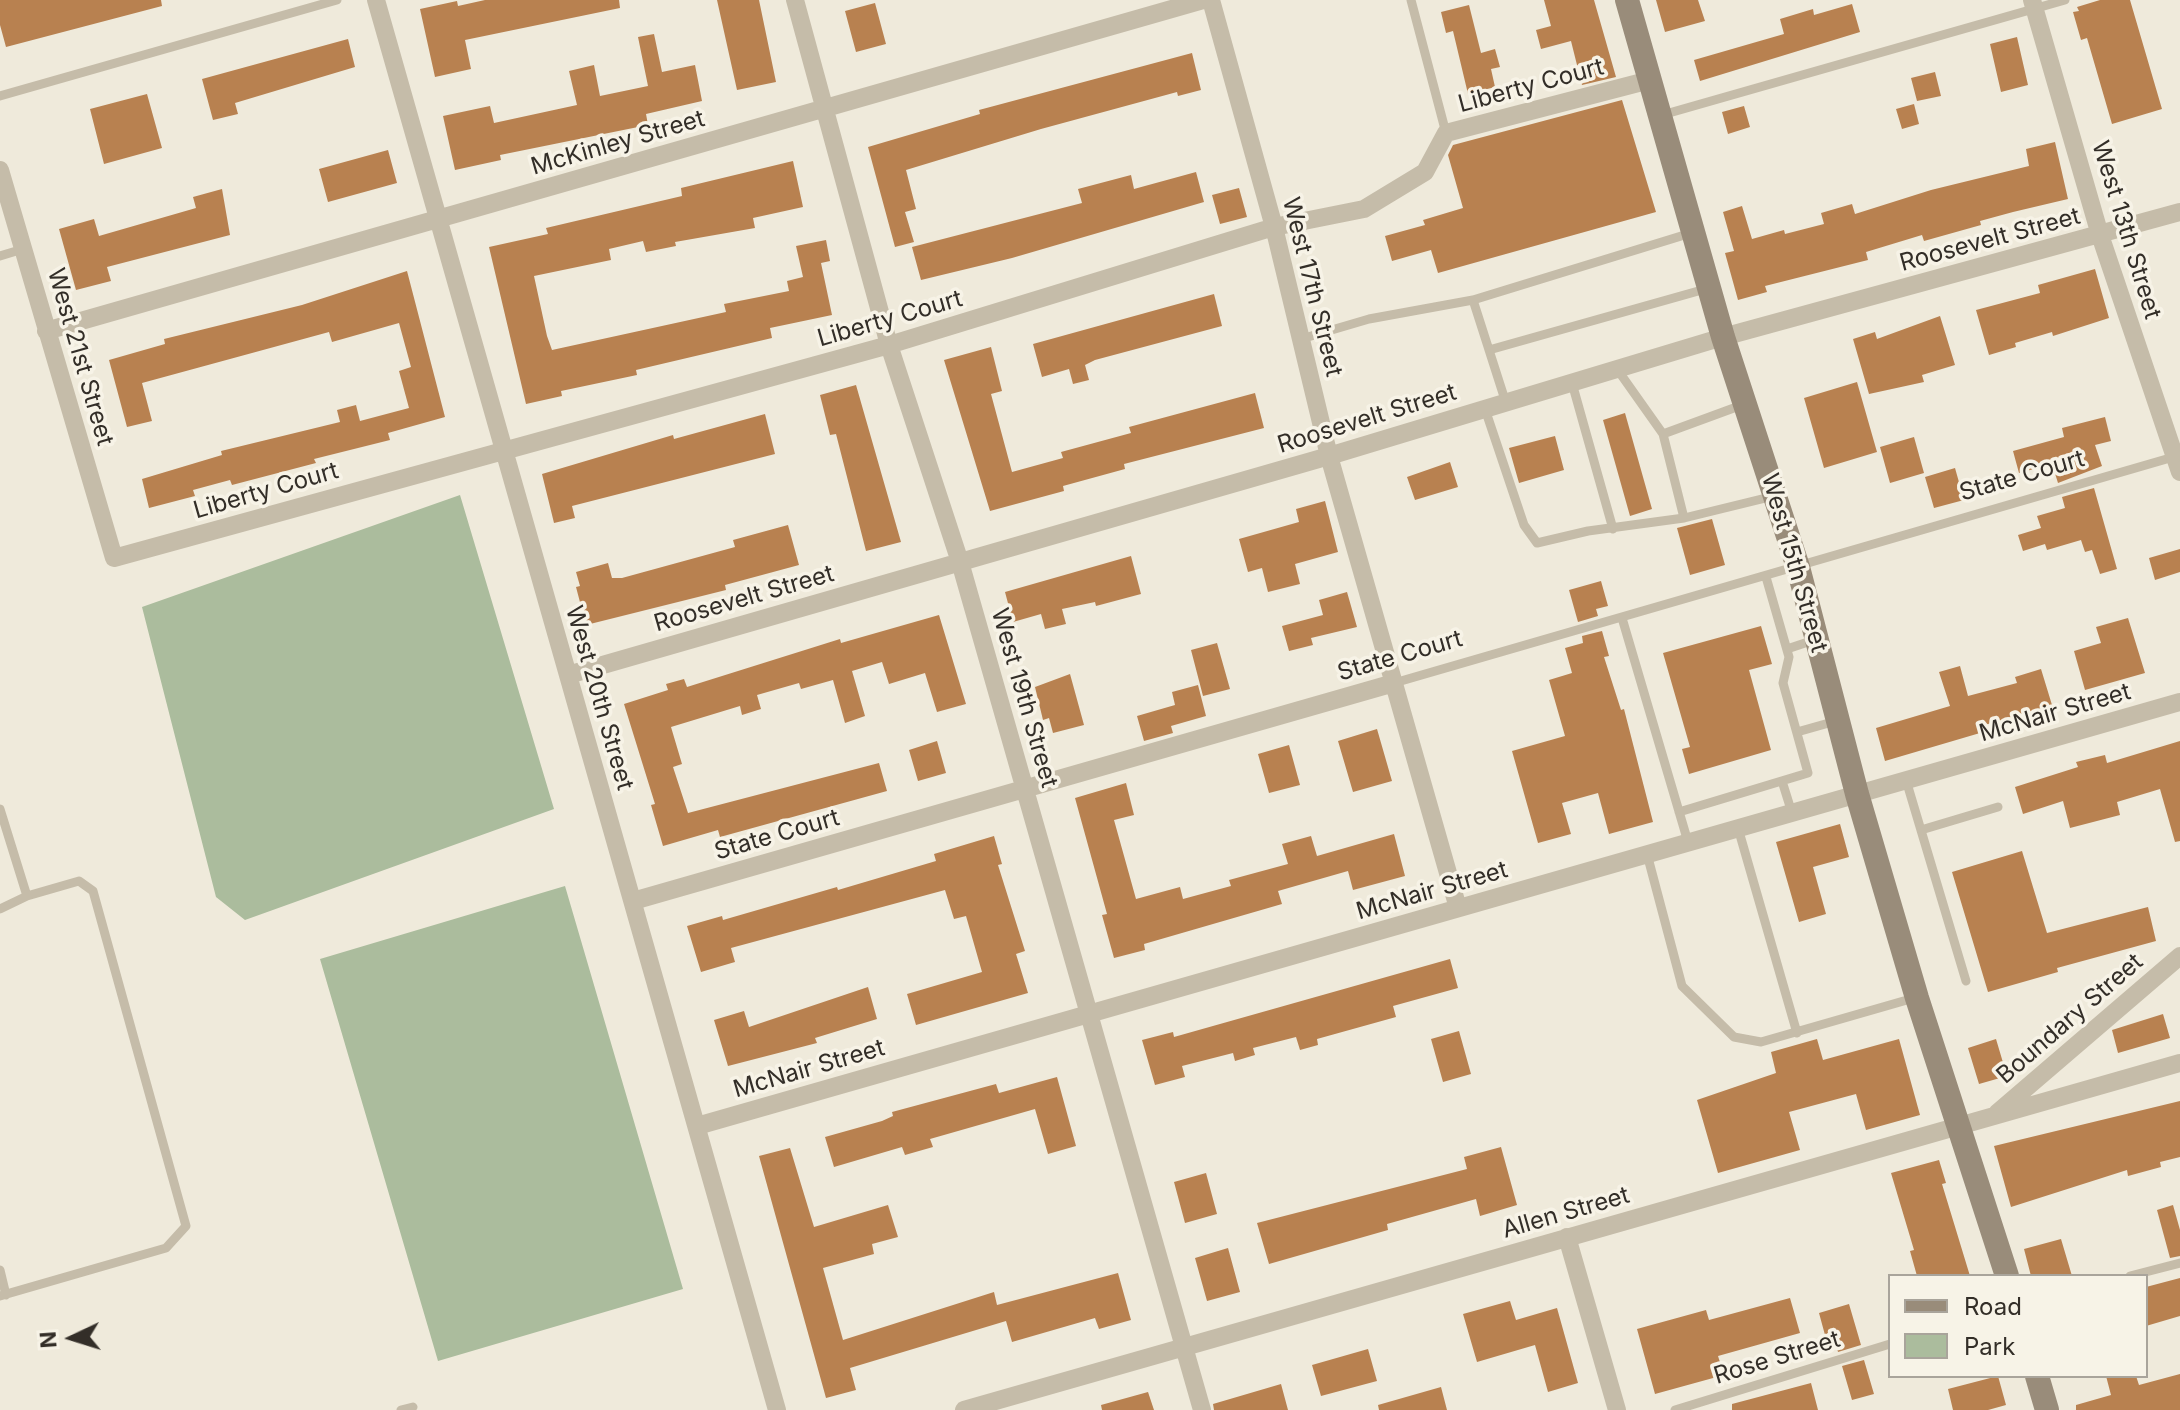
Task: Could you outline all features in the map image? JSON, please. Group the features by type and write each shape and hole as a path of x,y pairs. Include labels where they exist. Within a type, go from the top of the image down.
{"main road":[{"name":"West 15th Street","path":"1627,0 1723,337 1798,567 1857,794 1917,998 1961,1126 2006,1274"},
{"path":"2038,1378 2047,1410"}],"street":[{"name":"West 20th Street","path":"376,0 777,1410"},
{"name":"West 19th Street","path":"795,0 889,345 960,562 1202,1410"},
{"name":"McKinley Street","path":"46,331 1203,0"},
{"name":"West 17th Street","path":"1211,0 1274,227 1329,456 1458,908"},
{"name":"West 13th Street","path":"2034,4 2100,235 2178,461"},
{"name":"Liberty Court","path":"114,558 889,345 1274,227 1364,209 1425,172 1446,133 1650,80"},
{"name":"West 21st Street","path":"0,170 114,558"},
{"name":"Roosevelt Street","path":"568,675 1329,456 1723,337 2180,212"},
{"name":"State Court","path":"633,901 1394,683"},
{"name":"McNair Street","path":"697,1126 2180,702"},
{"name":"Boundary Street","path":"1991,1117 2180,956"},
{"name":"Allen Street","path":"964,1410 2180,1063"},
{"path":"1567,1237 1617,1410"}],"lane":[{"path":"0,96 337,0"},
{"path":"1411,0 1446,133"},
{"path":"1662,115 2034,4 2065,0"},
{"path":"1301,339 1369,319 1473,300 1694,232"},
{"path":"0,256 23,249"},
{"path":"1489,350 1710,288"},
{"path":"1473,300 1506,403"},
{"path":"1617,369 1663,434 1684,518"},
{"path":"1572,383 1613,529"},
{"path":"1663,434 1745,404"},
{"path":"1485,409 1524,525 1537,543 1684,518 1774,496"},
{"name":"State Court","path":"1394,683 2178,461"},
{"path":"1679,812 1808,773 1783,683 1787,649 1766,577"},
{"path":"1622,618 1688,842"},
{"path":"1787,649 1816,639"},
{"path":"1797,732 1838,720"},
{"path":"1906,780 1966,981"},
{"path":"1782,781 1792,813"},
{"path":"1921,830 1998,807"},
{"path":"0,809 27,896"},
{"path":"1738,828 1797,1033"},
{"path":"1647,854 1682,986 1734,1037 1761,1042 1917,998"},
{"path":"0,909 27,896 79,881 93,891 186,1226 166,1248 3,1295 0,1270"},
{"path":"2138,1274 2180,1263"},
{"name":"Rose Street","path":"1675,1410 1888,1345"},
{"path":"401,1410 413,1407"}],"green space":[{"path":"460,495 554,809 245,920 216,897 142,607"},
{"path":"565,886 683,1289 438,1361 320,959"}],"building":[{"path":"0,0 161,0 162,6 6,47 0,25"},
{"path":"485,0 619,0 620,8 465,40 471,69 435,77 420,9 457,1 458,6"},
{"path":"717,0 759,0 776,82 737,90"},
{"path":"1544,0 1594,0 1616,77 1582,85 1571,41 1541,49 1536,30 1551,26"},
{"path":"1656,0 1698,0 1705,21 1665,32"},
{"path":"2100,0 2130,0 2162,109 2112,124 2087,38 2081,40 2073,12 2079,11 2077,7"},
{"path":"875,3 886,44 856,52 845,11"},
{"path":"1852,4 1860,32 1700,81 1694,60 1784,34 1780,19 1813,9 1814,15"},
{"path":"1469,5 1481,53 1495,49 1500,67 1491,69 1495,87 1468,94 1453,31 1446,33 1441,12"},
{"path":"654,34 662,72 695,65 702,101 646,114 648,125 500,155 501,160 455,170 443,116 490,106 494,123 577,105 569,71 594,65 600,96 648,86 638,37"},
{"path":"2017,37 2028,85 2001,92 1990,44"},
{"path":"348,39 355,67 235,103 238,114 213,120 202,79"},
{"path":"1192,53 1201,90 1178,96 1177,92 906,170 916,209 905,212 914,242 895,247 868,147 980,114 979,110"},
{"path":"1935,72 1941,96 1917,101 1911,78"},
{"path":"147,94 162,148 104,164 90,109"},
{"path":"1622,100 1656,212 1438,273 1431,250 1392,261 1385,236 1425,225 1423,220 1463,208 1448,155 1453,145"},
{"path":"1914,104 1919,124 1902,129 1896,109"},
{"path":"1744,106 1750,127 1728,134 1722,112"},
{"path":"2055,142 2068,199 1980,221 1981,225 1924,241 1922,235 1866,252 1868,260 1765,286 1767,292 1738,300 1725,253 1734,251 1723,212 1742,206 1752,239 1784,230 1785,234 1824,224 1821,213 1852,204 1855,214 1931,190 2029,166 2026,149"},
{"path":"388,150 397,183 328,202 319,169"},
{"path":"793,161 803,207 753,218 755,228 675,242 676,246 646,252 643,241 609,249 611,260 534,276 547,336 552,350 726,312 724,304 789,291 787,281 803,277 796,246 826,240 830,261 821,263 832,315 770,328 772,338 636,370 637,375 561,391 562,396 526,404 489,247 548,234 546,228 682,196 681,188"},
{"path":"1196,172 1204,202 1012,258 921,280 912,247 1082,203 1078,189 1131,175 1134,189"},
{"path":"1239,188 1247,217 1220,224 1212,195"},
{"path":"222,189 230,235 107,267 111,281 76,290 59,229 94,219 99,236 196,208 193,197"},
{"path":"2095,269 2109,318 2053,336 2052,332 2015,343 2016,347 1989,355 1976,310 2040,293 2038,285"},
{"path":"407,271 445,417 388,433 390,440 314,459 316,463 232,485 230,480 193,490 195,496 149,508 142,479 222,455 221,451 340,422 337,410 356,405 360,421 409,408 399,371 411,367 399,323 332,342 329,332 142,383 152,421 127,427 109,360 165,344 164,339 302,305"},
{"path":"1214,294 1222,326 1095,360 1085,365 1089,380 1073,384 1069,369 1042,377 1033,344"},
{"path":"1940,316 1955,365 1922,375 1924,382 1869,394 1853,339 1875,332 1877,339"},
{"path":"991,347 1002,391 991,394 1012,472 1063,458 1061,452 1131,433 1129,427 1255,393 1264,428 1124,464 1125,469 1063,486 1064,491 990,511 944,360"},
{"path":"1857,382 1877,452 1824,468 1804,398"},
{"path":"856,385 901,542 866,551 836,434 830,435 820,395"},
{"path":"1625,413 1652,509 1630,516 1603,420"},
{"path":"765,414 775,454 572,506 575,518 554,523 542,474 673,435 674,439"},
{"path":"2105,417 2111,441 2095,445 2102,466 2058,483 2052,464 2019,473 2013,451 2064,437 2062,428"},
{"path":"1555,436 1564,470 1519,483 1509,448"},
{"path":"1914,437 1924,473 1890,483 1880,447"},
{"path":"1450,462 1458,487 1415,500 1407,477"},
{"path":"1955,468 1964,500 1934,508 1925,477"},
{"path":"2094,488 2117,569 2100,574 2092,550 2085,552 2081,540 2047,550 2045,544 2023,551 2018,535 2041,528 2037,516 2065,508 2062,497"},
{"path":"1325,501 1338,552 1295,564 1300,584 1268,592 1262,568 1248,572 1239,539 1299,522 1296,509"},
{"path":"1712,519 1725,565 1690,575 1677,528"},
{"path":"788,525 799,565 725,585 726,590 586,625 576,587 580,586 576,572 608,563 612,578 622,578 735,547 733,540"},
{"path":"2180,549 2180,572 2155,580 2149,558"},
{"path":"1131,556 1141,594 1096,606 1095,602 1062,609 1066,624 1045,629 1041,614 1013,622 1005,592"},
{"path":"1601,581 1608,606 1596,609 1598,616 1578,622 1569,590"},
{"path":"1347,592 1357,627 1311,638 1313,645 1289,651 1282,626 1323,615 1319,600"},
{"path":"939,615 966,704 937,712 925,673 889,684 882,662 852,671 865,716 845,723 833,680 801,689 799,683 757,695 761,709 742,715 740,706 671,727 682,764 673,767 688,813 879,763 887,791 720,837 718,830 663,846 651,805 655,804 624,704 668,690 666,684 684,679 687,687 840,639 841,643"},
{"path":"2128,618 2145,673 2085,690 2074,651 2101,643 2096,627"},
{"path":"1761,626 1772,664 1749,670 1771,750 1689,774 1682,749 1690,747 1663,653"},
{"path":"1602,631 1609,656 1604,657 1621,710 1624,709 1653,822 1609,834 1598,793 1562,803 1571,834 1538,843 1512,751 1565,736 1549,680 1572,673 1565,648 1583,643 1582,636"},
{"path":"1217,643 1230,689 1203,696 1191,650"},
{"path":"1960,666 1968,696 2017,683 2015,677 2041,669 2052,705 1978,727 1980,733 1885,761 1876,728 1950,706 1939,672"},
{"path":"1070,674 1084,725 1053,733 1049,718 1043,720 1035,687"},
{"path":"1198,685 1206,716 1171,726 1173,733 1144,741 1137,716 1175,705 1172,692"},
{"path":"1377,729 1392,781 1353,792 1338,741"},
{"path":"937,741 946,773 918,781 909,750"},
{"path":"2180,741 2180,841 2175,842 2160,789 2117,802 2120,815 2070,828 2063,801 2023,814 2015,787 2078,767 2076,762 2105,755 2107,763"},
{"path":"1289,745 1300,785 1269,793 1258,754"},
{"path":"1126,783 1134,815 1114,820 1136,899 1180,887 1183,899 1231,886 1229,880 1288,864 1282,844 1311,836 1317,856 1394,834 1405,876 1353,890 1348,871 1278,891 1282,904 1144,944 1145,950 1114,958 1102,915 1107,914 1075,798"},
{"path":"1840,824 1849,857 1813,867 1826,914 1799,922 1776,842"},
{"path":"994,836 1002,864 998,865 1025,951 1016,954 1028,993 916,1025 907,994 982,972 966,916 954,919 945,890 731,948 735,962 701,972 687,926 722,916 723,920 837,887 838,890 936,861 934,854"},
{"path":"2022,851 2047,933 2148,907 2156,941 2057,968 2058,972 1988,992 1952,872"},
{"path":"1450,959 1458,988 1393,1006 1396,1017 1317,1039 1318,1045 1300,1050 1296,1037 1253,1048 1255,1055 1235,1061 1233,1053 1182,1066 1185,1077 1155,1085 1142,1040 1173,1032 1174,1037"},
{"path":"868,987 877,1019 815,1038 817,1043 728,1066 714,1020 744,1011 749,1027"},
{"path":"2163,1014 2170,1038 2118,1053 2112,1030"},
{"path":"1459,1031 1471,1074 1443,1082 1431,1039"},
{"path":"1817,1039 1823,1060 1899,1039 1920,1115 1866,1130 1856,1094 1789,1112 1800,1150 1718,1173 1697,1100 1776,1073 1771,1052"},
{"path":"1996,1039 2007,1076 1979,1084 1968,1048"},
{"path":"1057,1077 1076,1146 1048,1154 1035,1109 930,1139 933,1147 905,1155 902,1147 834,1167 825,1137 882,1121 893,1116 892,1112 996,1084 999,1093"},
{"path":"2180,1101 2180,1157 2160,1162 2161,1167 2128,1176 2127,1170 2011,1207 1994,1146"},
{"path":"1501,1147 1517,1205 1480,1216 1476,1199 1387,1224 1388,1230 1269,1264 1257,1223 1467,1169 1464,1157"},
{"path":"790,1148 814,1227 888,1205 898,1237 872,1244 874,1254 823,1268 843,1340 994,1292 997,1305 1118,1273 1131,1320 1099,1329 1095,1318 1012,1342 1006,1321 850,1368 856,1390 826,1398 759,1156"},
{"path":"1939,1160 1946,1183 1942,1184 1969,1274 1916,1274 1910,1251 1914,1250 1891,1173"},
{"path":"1206,1173 1217,1214 1185,1223 1174,1182"},
{"path":"2173,1205 2180,1230 2180,1256 2170,1258 2157,1210"},
{"path":"2061,1239 2071,1274 2030,1274 2024,1249"},
{"path":"1228,1248 1240,1292 1207,1301 1195,1258"},
{"path":"2180,1278 2180,1316 2148,1325 2148,1286"},
{"path":"1790,1298 1800,1333 1718,1356 1724,1375 1655,1394 1637,1329 1706,1310 1709,1320"},
{"path":"1510,1301 1516,1320 1557,1308 1578,1383 1548,1392 1535,1345 1477,1362 1463,1314"},
{"path":"1849,1304 1861,1345 1838,1352 1836,1344 1828,1346 1819,1313"},
{"path":"1368,1349 1377,1381 1321,1396 1312,1365"},
{"path":"1864,1360 1874,1394 1852,1400 1842,1366"},
{"path":"2180,1374 2180,1410 2076,1410 2076,1405 2111,1395 2107,1378 2137,1378 2139,1385"},
{"path":"1999,1378 2006,1405 1988,1410 1953,1410 1948,1389"},
{"path":"1811,1383 1818,1410 1732,1410 1732,1404"},
{"path":"1281,1384 1288,1410 1214,1410 1213,1404"},
{"path":"1441,1387 1447,1410 1379,1410 1378,1405"},
{"path":"1148,1392 1154,1410 1102,1410 1101,1405"}]}
